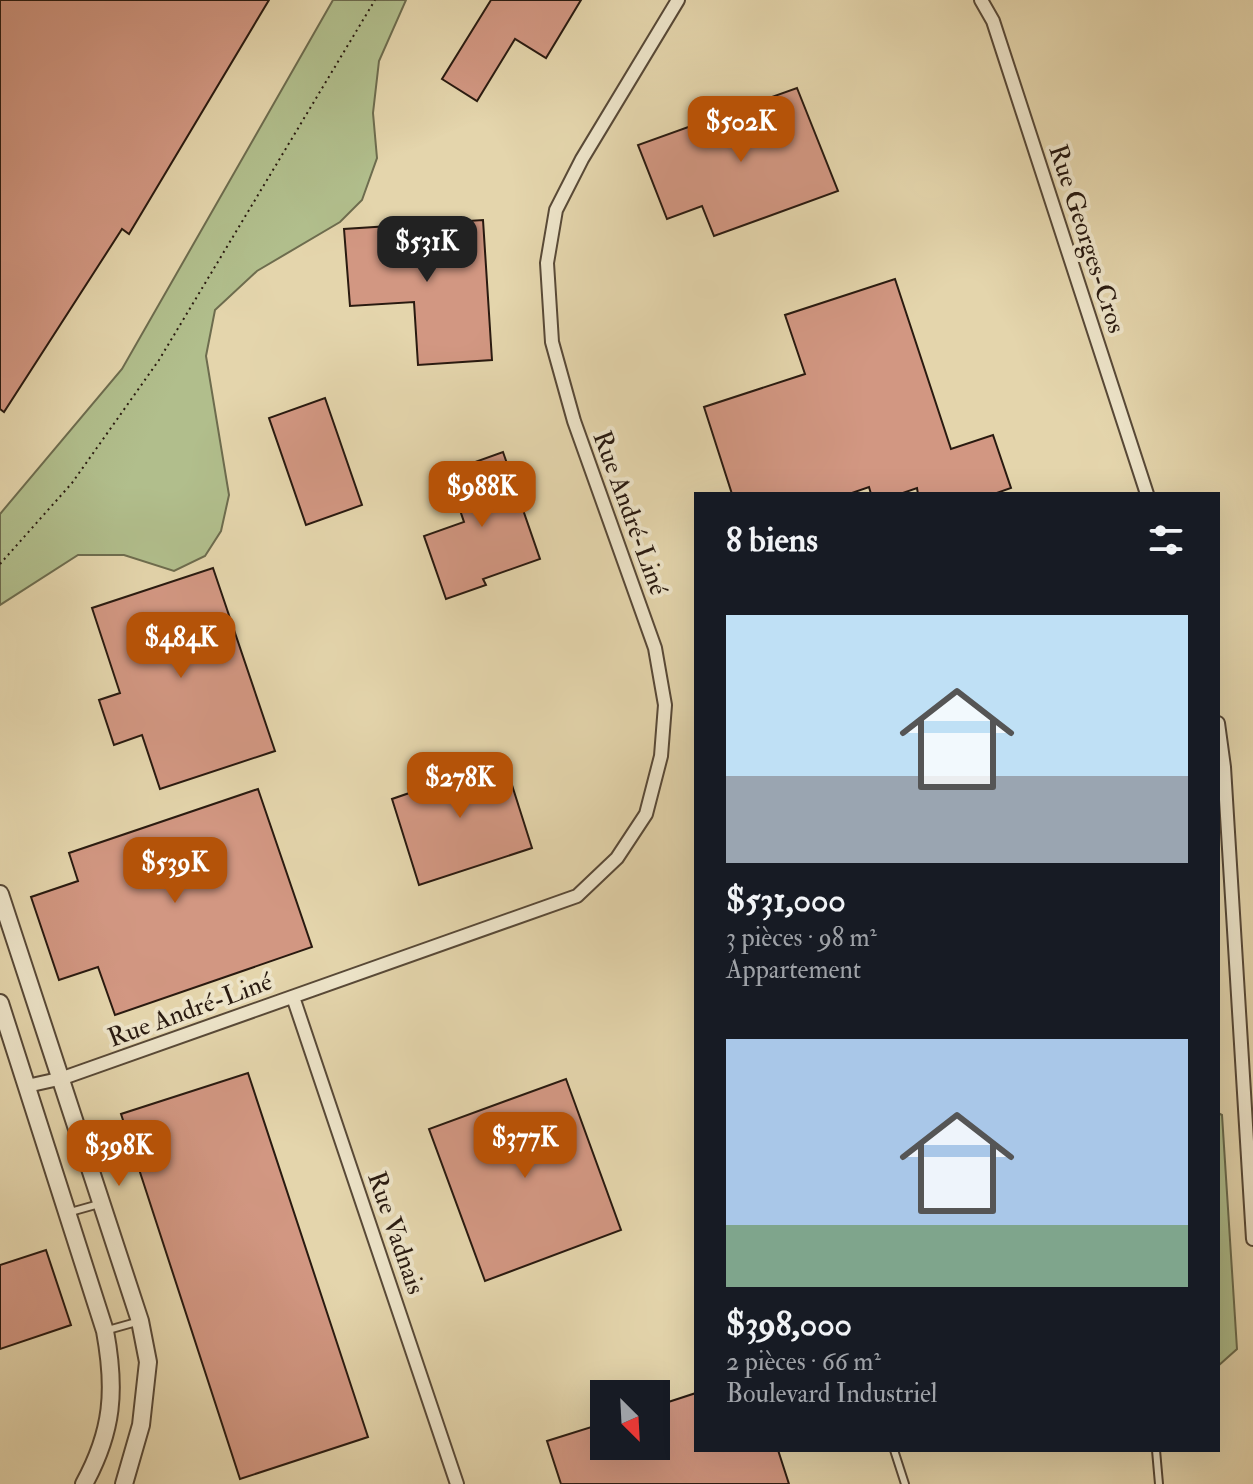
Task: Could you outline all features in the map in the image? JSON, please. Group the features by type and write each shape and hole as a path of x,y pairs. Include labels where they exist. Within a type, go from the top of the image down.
{"street":[{"name":"Rue André-Liné","path":"27,1086 63,1078 577,896 617,858 646,814 661,756 665,705 655,648 574,421 552,342 547,263 556,210 582,159 678,0"},
{"name":"Rue Georges-Cros","path":"981,0 993,21 1146,492"},
{"path":"1220,738 1253,1239"},
{"path":"0,894 63,1078 140,1321 148,1362 141,1425 124,1484"},
{"name":"Rue Vadnais","path":"293,997 457,1484"},
{"path":"0,1003 105,1331 110,1361 111,1414 95,1464 84,1484"}],"lane":[{"path":"67,1213 102,1203"},
{"path":"105,1331 140,1321"},
{"path":"895,1452 905,1484"},
{"path":"1156,1452 1159,1484"}],"path":[{"path":"0,564 72,483 159,360 375,0"}],"green space":[{"path":"333,0 406,0 379,61 373,113 377,158 362,200 340,222 257,271 215,310 206,356 229,495 221,531 205,556 174,571 124,555 78,555 0,605 0,514 122,369"},
{"path":"1220,1114 1222,1115 1237,1349 1220,1364"}],"building":[{"path":"0,0 269,0 129,234 122,229 4,412 0,409"},
{"path":"491,0 581,0 546,58 515,39 477,101 442,79"},
{"path":"797,88 838,191 714,236 702,206 667,219 638,145"},
{"path":"483,220 492,360 418,365 414,302 350,306 344,229"},
{"path":"895,279 951,449 993,435 1011,488 1000,492 918,492 917,488 906,492 870,492 869,487 855,492 731,492 704,407 805,374 785,315"},
{"path":"325,398 362,505 306,525 269,418"},
{"path":"503,452 540,559 483,579 486,585 446,599 424,536 464,522 447,472"},
{"path":"213,568 275,751 160,789 142,735 114,745 99,700 120,693 92,608"},
{"path":"457,759 462,777 504,760 532,848 419,885 392,799 418,790 413,772"},
{"path":"258,789 312,947 115,1015 98,967 59,980 31,897 78,881 69,853"},
{"path":"248,1073 368,1437 240,1479 121,1114"},
{"path":"566,1079 621,1230 485,1281 429,1129"},
{"path":"46,1250 71,1325 0,1349 0,1265"},
{"path":"694,1394 694,1452 779,1452 789,1484 561,1484 547,1441 590,1427 590,1460 670,1460 670,1401"}]}
